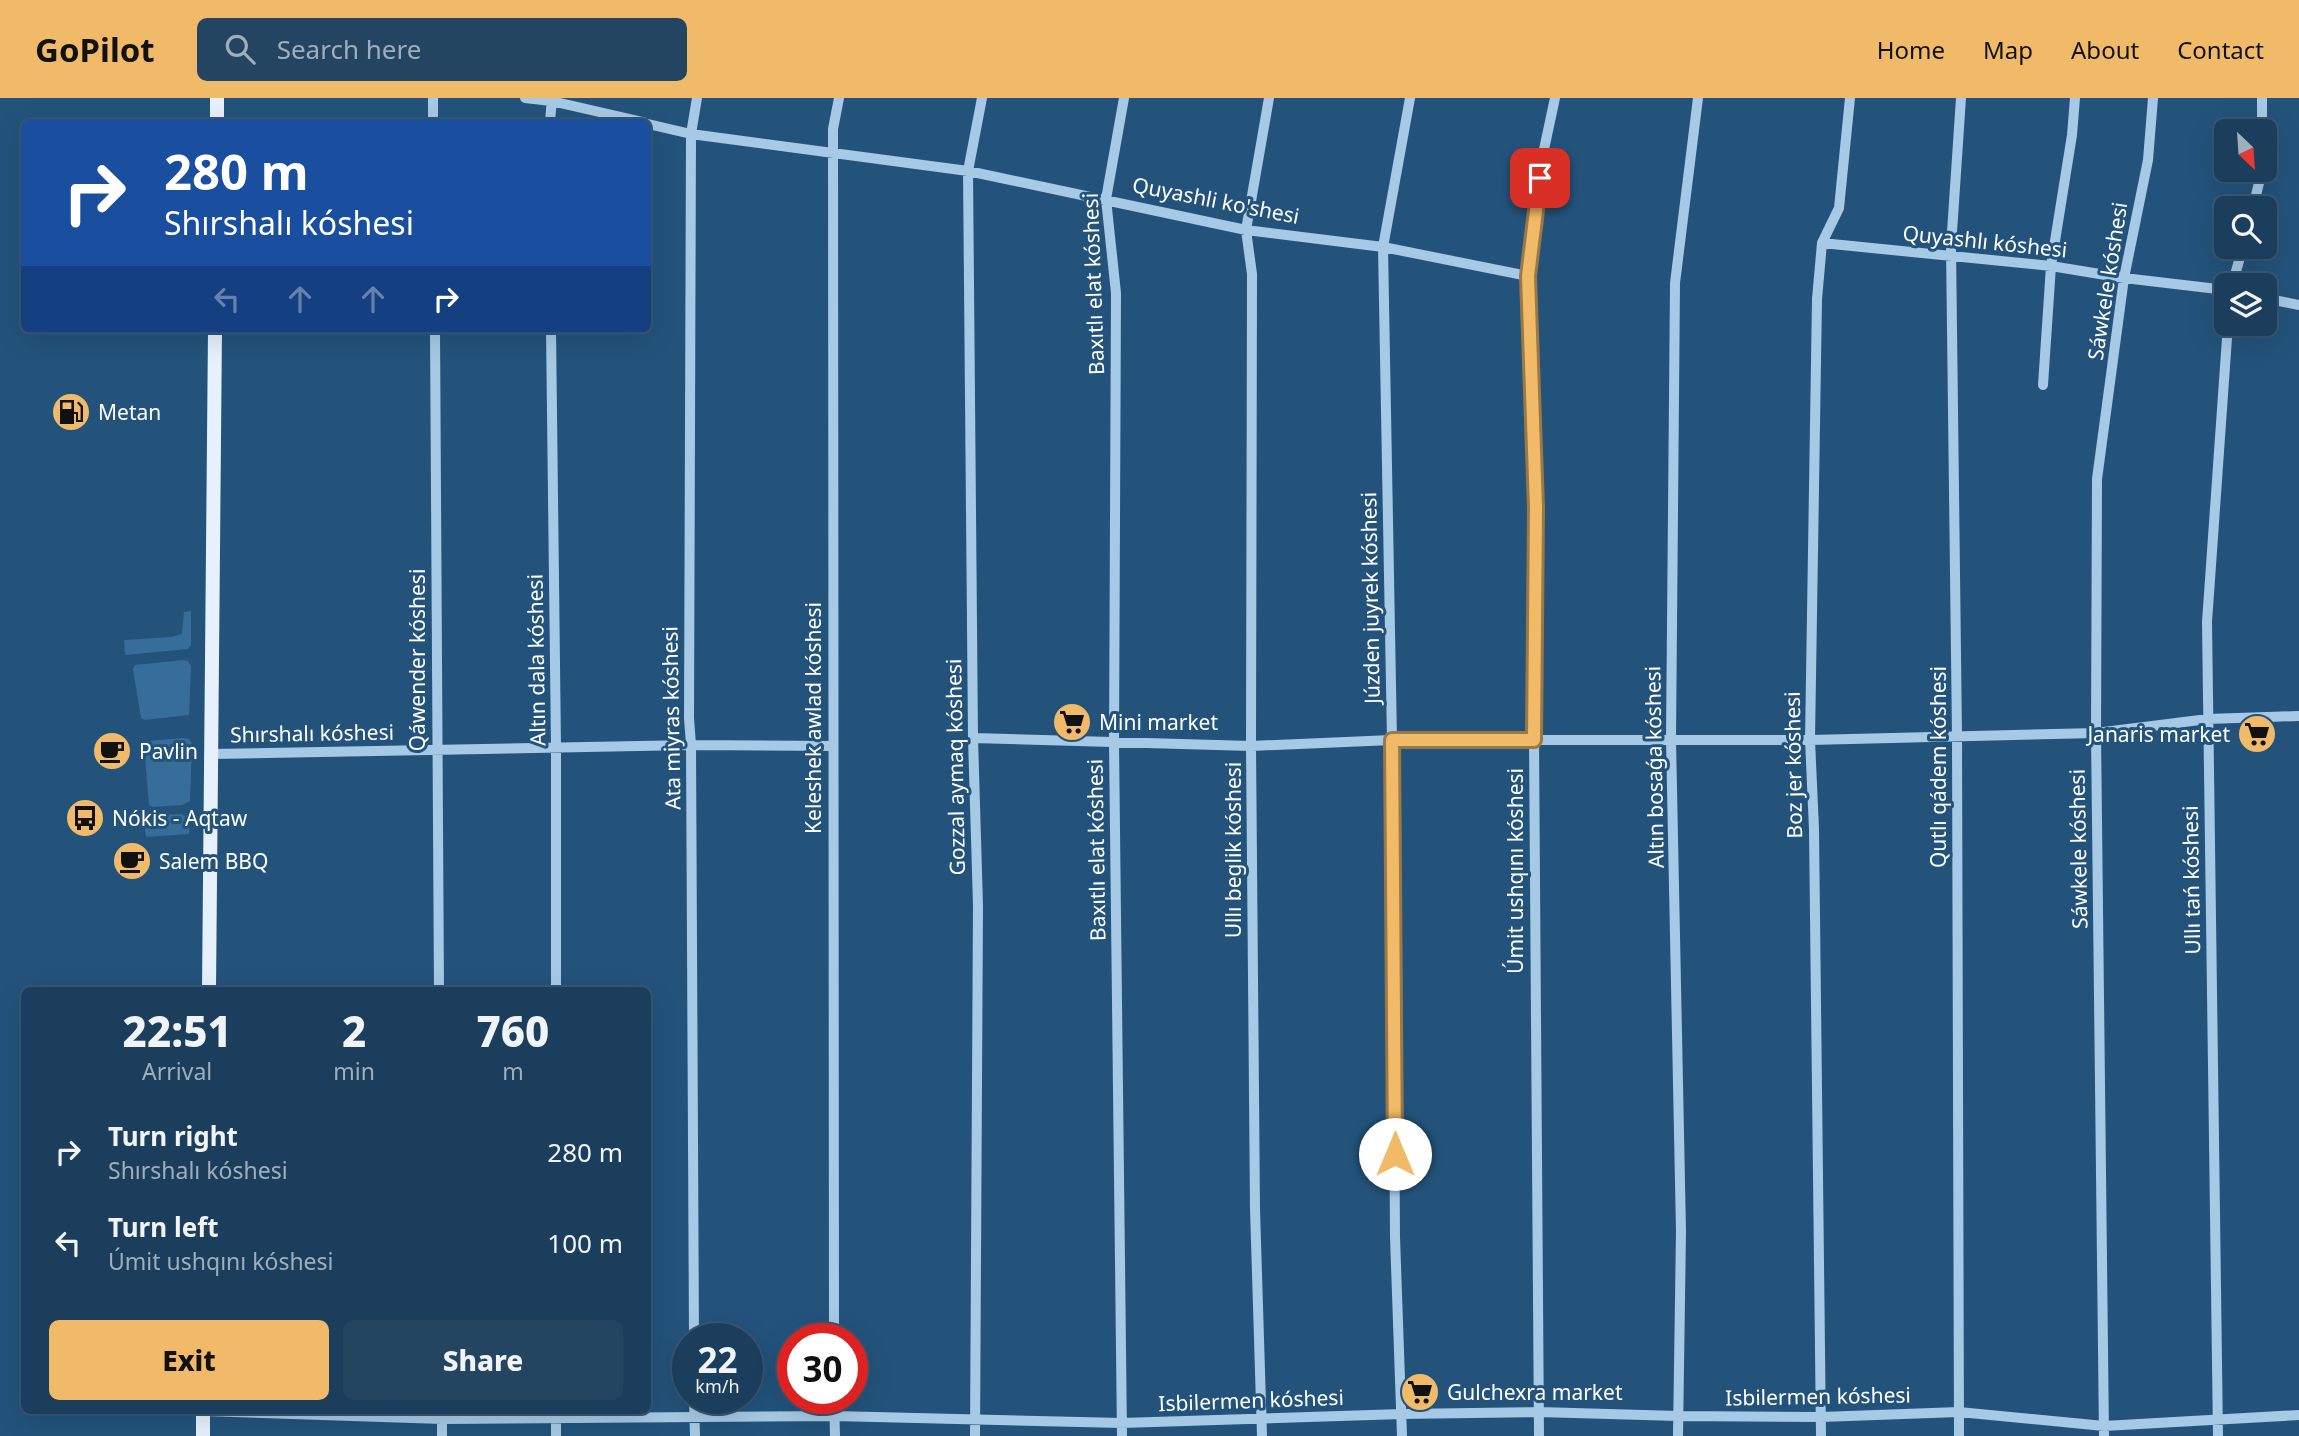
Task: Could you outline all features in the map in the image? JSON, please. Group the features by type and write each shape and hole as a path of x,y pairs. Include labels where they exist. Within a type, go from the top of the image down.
{"main road":[{"path":"217,98 217,119"},
{"path":"209,987 215,333"},
{"path":"203,1414 203,1436"}],"street":[{"path":"433,98 433,119"},
{"name":"Quyashli ko'shesi","path":"525,98 551,100 629,119"},
{"name":"Ata miyras kóshesi","path":"694,1323 689,718 691,134 697,98"},
{"name":"Keleshek awlad kóshesi","path":"834,1323 833,129 839,98"},
{"name":"Gozzal aymaq kóshesi","path":"975,1436 978,905 973,738 968,171 982,98"},
{"name":"Baxıtlı elat kóshesi","path":"1122,1436 1114,743 1116,293 1106,199 1124,98"},
{"name":"Ullı beglik kóshesi","path":"1262,1436 1255,1209 1251,746 1252,274 1247,230 1269,98"},
{"name":"Júzden juyrek kóshesi","path":"1402,1436 1395,1237 1392,740 1383,247 1410,98"},
{"name":"Úmit ushqını kóshesi","path":"1539,1436 1534,740 1536,508 1528,276 1543,154 1555,98"},
{"name":"Altın bosaǵa kóshesi","path":"1678,1436 1681,1231 1671,739 1675,282 1698,98"},
{"name":"Boz jer kóshesi","path":"1821,1436 1814,829 1810,740 1817,299 1822,243 1839,208 1850,98"},
{"name":"Qutlı qádem kóshesi","path":"1959,1436 1957,736 1951,255 1961,98"},
{"path":"2043,385 2051,266 2072,135 2075,98"},
{"name":"Sáwkele kóshesi","path":"2104,1431 2096,733 2097,479 2124,278 2148,160 2153,98"},
{"path":"2262,98 2262,119"},
{"path":"550,119 551,100"},
{"name":"Quyashli ko'shesi","path":"651,124 691,134 968,171 1247,230 1383,247 1528,276"},
{"name":"Quyashlı kóshesi","path":"1822,243 2051,266 2214,289"},
{"path":"2277,301 2299,305"},
{"name":"Qáwender kóshesi","path":"435,333 439,987"},
{"name":"Altın dala kóshesi","path":"551,333 556,987"},
{"name":"Ullı tań kóshesi","path":"2218,1436 2207,622 2227,336"},
{"path":"973,738 1251,746 1392,740 1810,740 2096,733 2208,719 2299,716"},
{"name":"Shırshalı kóshesi","path":"212,754 691,745 832,746"},
{"name":"Isbilermen kóshesi","path":"382,1414 834,1416 1122,1423 1539,1412 1821,1417 1959,1412 2104,1431 2299,1415"},
{"path":"442,1415 442,1436"},
{"path":"556,1415 556,1436"},
{"path":"695,1416 695,1436"},
{"path":"834,1416 835,1436"}],"shaded area":[{"path":"191,611 191,645 188,649 125,655 124,640 182,634 184,612"},
{"path":"188,661 191,666 189,715 145,720 141,718 133,669 135,665"},
{"path":"189,739 192,744 190,801 182,805 153,807 149,805 144,745 147,741"},
{"path":"182,814 190,821 189,834 146,837 143,816"}],"place":[{"name":"Metan","path":"71,412"},
{"name":"Mini market","path":"1072,722"},
{"name":"Janaris market","path":"2257,734"},
{"name":"Pavlin","path":"112,751"},
{"name":"Nókis - Aqtaw","path":"85,818"},
{"name":"Salem BBQ","path":"132,861"},
{"name":"Gulchexra market","path":"1420,1392"}],"route":[{"path":"1395,1154 1392,740 1534,740 1536,508 1528,276 1540,178"}]}
